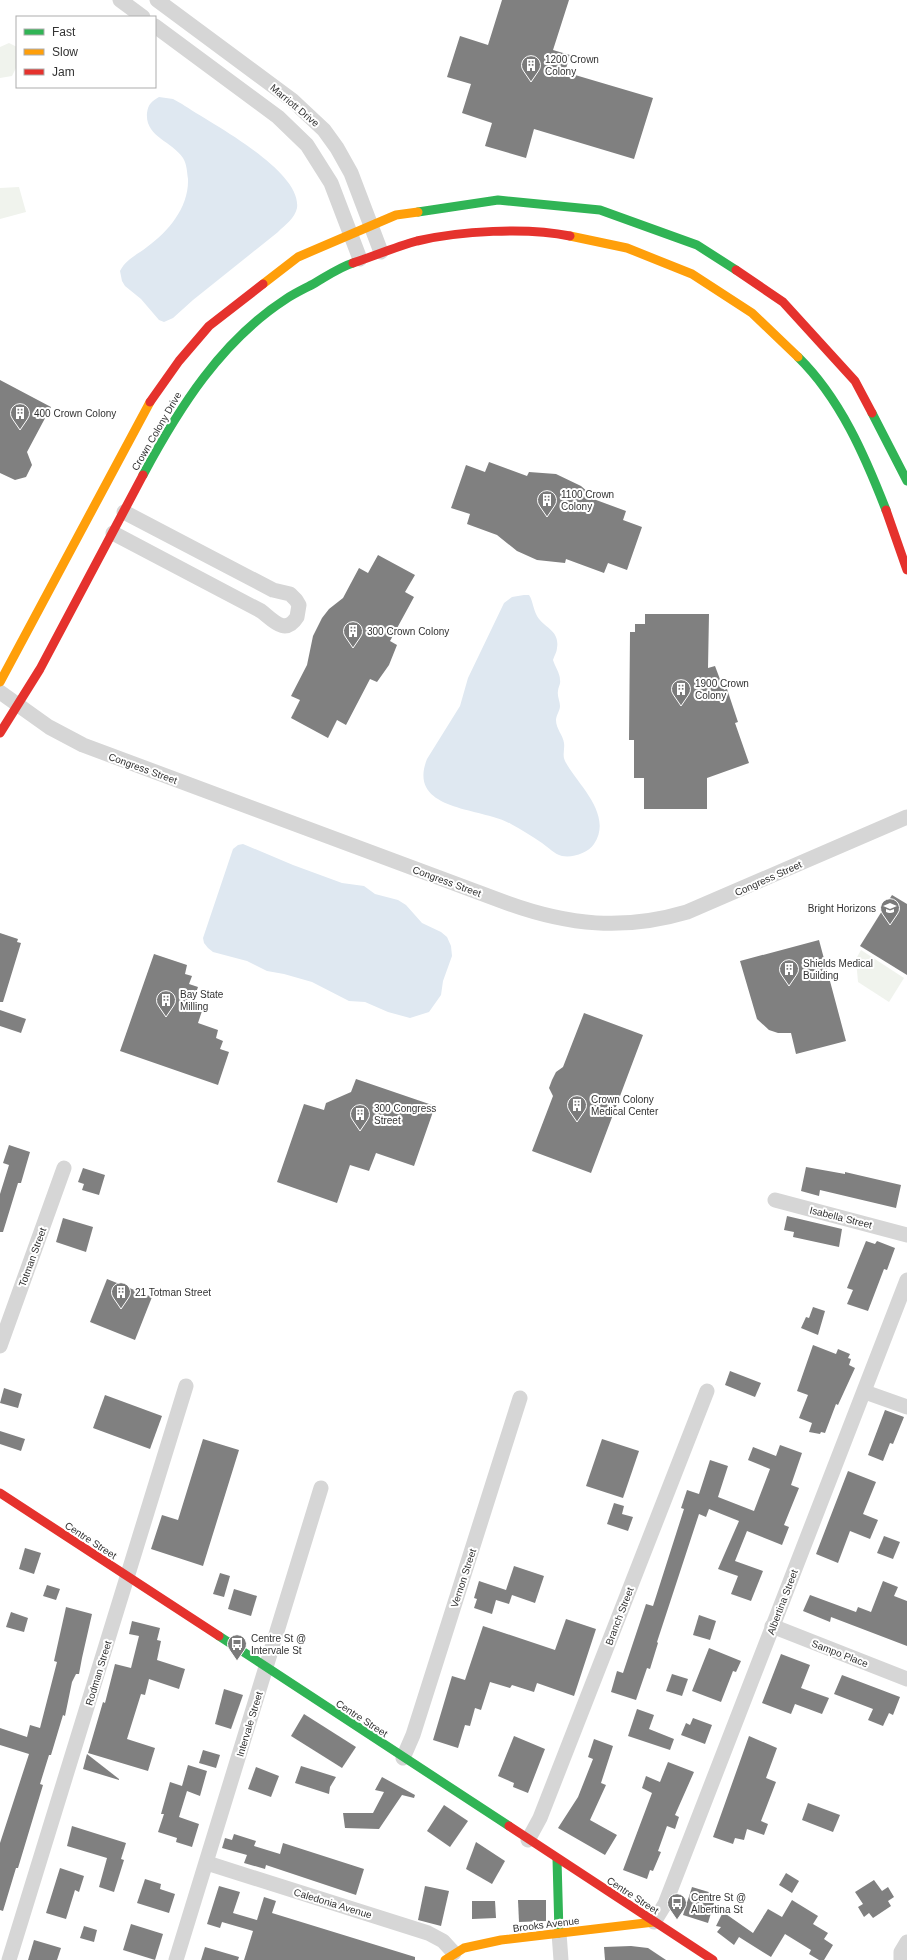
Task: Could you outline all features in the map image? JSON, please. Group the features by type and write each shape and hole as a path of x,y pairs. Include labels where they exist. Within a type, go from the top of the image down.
{"street":[{"path":"120,0 141,16"},
{"name":"Marriott Drive","path":"157,0 292,100 316,122 330,138 347,164 372,224 381,252"},
{"name":"Marriott Drive","path":"156,27 278,117 300,138 328,175 351,232 360,260"},
{"name":"Crown Colony Drive","path":"0,682 138,421 174,367 212,323 258,283 296,259 351,232 419,210 463,203 534,201 578,206 621,215 702,246 742,269 776,294 828,345 854,379 876,413 895,450 907,481"},
{"name":"Crown Colony Drive","path":"0,733 19,705 164,435 182,406 223,354 254,325 286,299 311,284 360,260 425,239 467,232 518,230 560,233 599,240 639,252 676,266 713,286 747,309 777,334 805,364 838,408 856,438 874,475 907,570"},
{"path":"112,533 262,611 275,623 283,626 292,623 298,617 298,602 292,596 273,590 124,512"},
{"path":"271,620 267,610 268,602 274,596 284,593"},
{"name":"Congress Street","path":"0,692 59,733 101,753 507,904 540,915 577,922 604,923 645,921 687,912 907,817"},
{"name":"Totman Street","path":"0,1346 64,1168"},
{"name":"Isabella Street","path":"775,1200 907,1235"},
{"name":"Albertina Street","path":"654,1922 663,1908 772,1626 865,1392 907,1280"},
{"name":"Rodman Street","path":"9,1960 186,1386"},
{"name":"Branch Street","path":"528,1840 545,1804 708,1391"},
{"path":"865,1392 907,1407"},
{"name":"Vernon Street","path":"403,1758 414,1735 520,1398"},
{"name":"Intervale Street","path":"176,1960 321,1488"},
{"name":"Centre Street","path":"0,1493 713,1960"},
{"name":"Sampo Place","path":"772,1626 907,1679"},
{"path":"557,1859 561,1960"},
{"name":"Caledonia Avenue","path":"207,1863 428,1932 443,1941 449,1957"},
{"name":"Brooks Avenue","path":"449,1957 464,1948 485,1943 654,1922"},
{"path":"901,1960 901,1952 907,1942"}],"shaded area":[{"path":"9,43 16,46 16,68 12,76 0,78 0,47"},
{"path":"159,97 173,99 182,104 232,135 270,163 285,178 295,193 297,208 292,218 278,232 193,300 173,318 164,322 159,320 141,299 125,286 122,281 120,271 129,260 163,234 176,218 185,199 188,179 183,158 150,128 148,121 148,107 152,101"},
{"path":"19,187 26,212 0,219 0,188"},
{"path":"529,595 537,616 554,633 556,637 557,650 553,660 560,681 558,693 560,708 556,720 564,743 564,759 597,810 599,833 594,844 588,850 575,855 559,855 511,824 498,818 451,805 437,798 427,789 423,776 427,759 460,706 468,678 504,603 512,597"},
{"path":"243,844 293,865 342,883 364,886 375,894 398,900 406,905 422,923 441,932 447,937 451,946 452,956 443,981 441,995 429,1012 410,1018 388,1012 365,1002 349,1001 312,982 267,971 247,961 213,952 208,948 204,943 203,938 233,849 238,845"},
{"path":"861,950 904,978 889,1002 858,982 856,959"}],"building":[{"name":"1200 Crown Colony","path":"502,0 569,0 553,50 570,55 565,72 653,98 634,159 534,129 526,158 485,146 492,123 462,113 471,84 447,77 460,36 488,45"},
{"name":"400 Crown Colony","path":"0,380 51,407 27,452 32,465 26,477 15,480 0,473"},
{"name":"1100 Crown Colony","path":"489,462 527,476 529,472 556,474 581,486 589,493 588,497 626,511 623,520 642,527 627,570 608,563 604,573 566,559 565,563 537,560 517,551 497,535 467,524 470,514 451,508 466,465 485,472"},
{"name":"300 Crown Colony","path":"378,555 415,575 405,592 414,597 390,641 397,645 389,665 377,682 370,679 346,725 337,720 328,738 291,718 300,700 291,696 307,665 313,636 322,618 329,609 343,598 359,568 368,573"},
{"name":"1900 Crown Colony","path":"645,614 709,614 708,668 715,666 724,690 727,689 738,722 735,723 749,763 707,778 707,809 644,809 644,778 634,778 634,740 629,740 630,632 635,632 635,624 645,624"},
{"name":"Bright Horizons","path":"892,895 907,904 907,975 860,946"},
{"path":"0,933 18,939 17,942 21,943 3,1002 0,1002"},
{"name":"Shields Medical Building","path":"819,940 846,1041 796,1054 791,1033 778,1033 769,1030 757,1019 740,961"},
{"name":"Bay State Milling","path":"154,954 187,965 185,974 192,976 189,984 198,987 191,1007 202,1011 198,1023 218,1030 216,1038 223,1041 220,1049 229,1052 218,1085 120,1051"},
{"path":"0,1010 26,1019 21,1033 0,1026"},
{"name":"Crown Colony Medical Center","path":"584,1013 643,1035 591,1173 532,1151 553,1096 549,1088 552,1080 556,1072 563,1067"},
{"name":"300 Congress Street","path":"356,1079 435,1106 414,1166 376,1153 369,1171 350,1165 337,1203 277,1182 304,1104 324,1110 326,1103 351,1092"},
{"path":"9,1145 30,1152 21,1183 18,1183 3,1232 0,1232 0,1194 9,1165 3,1163"},
{"path":"806,1167 845,1174 845,1172 901,1185 896,1208 820,1190 819,1196 801,1191"},
{"path":"83,1168 105,1175 99,1195 82,1190 84,1184 78,1182"},
{"path":"787,1216 842,1229 839,1247 793,1237 794,1232 784,1230"},
{"path":"63,1218 93,1227 86,1252 56,1242"},
{"path":"866,1241 875,1244 877,1241 895,1248 887,1270 884,1269 868,1311 847,1304 853,1290 847,1288"},
{"name":"21 Totman Street","path":"107,1279 152,1297 135,1340 90,1322"},
{"path":"813,1307 825,1311 818,1335 801,1328 806,1317 809,1318"},
{"path":"813,1345 836,1354 838,1349 850,1354 848,1358 851,1359 849,1365 855,1368 838,1405 836,1404 825,1433 821,1432 820,1434 809,1432 812,1423 799,1418 808,1395 797,1391"},
{"path":"730,1371 761,1383 755,1397 725,1385"},
{"path":"4,1388 22,1394 18,1408 0,1403"},
{"path":"105,1395 162,1416 150,1449 93,1428"},
{"path":"885,1410 904,1417 893,1444 890,1443 883,1461 868,1455"},
{"path":"0,1431 25,1439 21,1451 0,1444"},
{"path":"203,1439 239,1450 203,1566 151,1549 162,1515 178,1520"},
{"path":"602,1439 639,1451 623,1498 586,1486"},
{"path":"780,1445 802,1453 791,1485 799,1488 784,1525 789,1527 782,1545 747,1531 735,1561 763,1571 751,1601 731,1594 738,1576 718,1569 739,1521 709,1509 706,1517 699,1514 657,1642 658,1643 650,1669 647,1668 636,1700 611,1692 617,1671 623,1673 646,1604 653,1606 684,1509 681,1508 687,1490 699,1494 710,1460 728,1466 718,1497 754,1511 770,1469 748,1460 753,1447 776,1456"},
{"path":"848,1471 876,1482 863,1514 878,1520 870,1539 850,1531 838,1563 816,1554"},
{"path":"614,1503 624,1506 622,1514 633,1517 628,1531 607,1524"},
{"path":"884,1536 900,1542 893,1559 877,1553"},
{"path":"25,1548 41,1553 34,1574 19,1569"},
{"path":"514,1566 544,1576 535,1603 512,1595 509,1604 496,1600 492,1614 474,1608 477,1599 474,1598 479,1581 506,1590"},
{"path":"220,1573 230,1576 224,1597 213,1594"},
{"path":"883,1581 898,1587 894,1596 907,1601 907,1646 831,1617 830,1622 803,1611 810,1595 856,1612 858,1607 871,1612"},
{"path":"47,1585 60,1589 56,1600 43,1596"},
{"path":"234,1589 257,1596 251,1616 228,1609"},
{"path":"66,1607 92,1614 79,1674 76,1674 72,1682 65,1716 63,1715 51,1755 49,1755 40,1784 43,1785 18,1868 16,1868 3,1911 0,1910 0,1843 29,1754 0,1745 0,1728 27,1737 30,1725 40,1728 57,1662 54,1661"},
{"path":"11,1612 28,1618 24,1632 6,1627"},
{"path":"699,1615 716,1621 710,1640 693,1635"},
{"path":"566,1619 596,1629 574,1696 537,1683 534,1692 512,1685 510,1688 490,1682 481,1710 475,1708 470,1726 465,1725 458,1748 433,1740 452,1676 465,1680 483,1626 555,1650"},
{"path":"132,1621 160,1628 157,1640 161,1641 157,1660 185,1669 179,1689 149,1679 145,1695 141,1694 127,1739 155,1748 148,1771 88,1753 103,1702 105,1703 115,1664 131,1668 139,1636 129,1634"},
{"path":"709,1648 741,1661 736,1672 733,1671 721,1702 692,1691"},
{"path":"781,1654 810,1665 801,1688 829,1698 822,1714 795,1704 791,1714 762,1703"},
{"path":"672,1674 688,1679 682,1696 666,1691"},
{"path":"842,1675 900,1697 893,1715 889,1713 883,1726 868,1720 873,1709 834,1694"},
{"path":"224,1689 243,1695 231,1729 215,1724"},
{"path":"637,1709 654,1715 649,1729 674,1739 670,1750 628,1736"},
{"path":"304,1714 356,1747 342,1768 291,1736"},
{"path":"693,1718 712,1725 705,1744 681,1735 686,1723 690,1725"},
{"path":"514,1736 545,1749 528,1793 513,1787 514,1783 498,1776"},
{"path":"749,1736 777,1748 766,1778 776,1782 761,1821 768,1824 764,1835 747,1829 744,1840 735,1838 733,1844 713,1837"},
{"path":"594,1739 613,1746 601,1783 606,1785 590,1820 617,1835 605,1855 558,1828 578,1797 593,1759 588,1757"},
{"path":"203,1750 220,1755 216,1768 199,1763"},
{"path":"87,1754 119,1779 119,1780 83,1769"},
{"path":"668,1762 694,1772 675,1815 679,1817 675,1829 667,1826 658,1851 661,1852 653,1871 650,1870 647,1879 623,1870 652,1793 642,1788 646,1776 660,1782"},
{"path":"188,1765 207,1771 200,1796 187,1791 179,1817 199,1824 192,1847 176,1842 177,1838 158,1832 164,1814 161,1814 170,1782 182,1786"},
{"path":"301,1766 336,1777 330,1787 329,1794 295,1783"},
{"path":"256,1767 279,1776 271,1797 248,1789"},
{"path":"382,1777 415,1795 414,1798 402,1795 379,1829 345,1828 343,1813 373,1813 384,1792 375,1790"},
{"path":"808,1803 840,1815 833,1832 802,1820"},
{"path":"444,1805 468,1821 450,1847 427,1831"},
{"path":"72,1826 126,1843 121,1859 124,1860 114,1892 99,1887 107,1858 67,1846"},
{"path":"234,1834 256,1841 254,1846 280,1854 283,1843 364,1869 356,1895 266,1865 265,1869 244,1863 247,1855 222,1848 225,1838 232,1840"},
{"path":"476,1842 505,1861 492,1884 466,1869"},
{"path":"60,1868 84,1876 79,1892 75,1890 66,1919 46,1913"},
{"path":"786,1873 799,1881 792,1893 779,1885"},
{"path":"145,1879 161,1884 160,1889 175,1894 169,1913 137,1903"},
{"path":"874,1880 882,1891 888,1887 894,1897 888,1901 891,1906 873,1918 869,1913 864,1917 858,1907 863,1904 855,1892"},
{"path":"219,1886 240,1892 233,1913 257,1920 264,1897 276,1901 272,1913 415,1957 415,1960 244,1960 253,1931 222,1922 220,1928 207,1924"},
{"path":"425,1886 449,1891 441,1926 418,1920"},
{"path":"692,1887 712,1893 709,1901 714,1903 708,1923 683,1915"},
{"path":"518,1900 546,1900 546,1921 519,1922"},
{"path":"792,1900 818,1916 813,1924 828,1933 824,1939 833,1945 824,1960 819,1960 809,1954 811,1950 785,1934 771,1957 739,1937 734,1945 717,1932 721,1927 716,1926 723,1912 753,1933 768,1909 782,1917"},
{"path":"472,1901 495,1901 496,1918 472,1919"},
{"path":"131,1924 163,1934 155,1960 123,1950"},
{"path":"84,1926 97,1930 94,1942 80,1938"},
{"path":"34,1940 61,1948 57,1960 28,1960"},
{"path":"631,1946 648,1948 666,1960 605,1960 604,1947"},
{"path":"205,1947 239,1957 238,1960 201,1960"}],"traffic: fast":[{"path":"418,212 498,200 600,210 697,245 736,270"},
{"path":"143,475 171,425 187,401 222,355 241,335 286,299 338,269 353,263"},
{"path":"798,357 813,373 839,409 860,449 886,510"},
{"path":"872,413 907,481"},
{"path":"219,1636 509,1826"},
{"path":"557,1859 559,1933"}],"traffic: slow":[{"path":"263,284 298,257 396,215 418,212"},
{"path":"570,236 627,248 692,274 752,313 798,357"},
{"path":"0,682 150,402"},
{"path":"445,1960 464,1948 501,1940 654,1922"}],"traffic: jam":[{"path":"353,263 417,241 453,235 493,231 514,231 553,233 570,236"},
{"path":"736,270 783,302 855,381 872,413"},
{"path":"150,402 179,361 209,326 263,284"},
{"path":"0,733 40,669 143,475"},
{"path":"886,510 907,570"},
{"path":"0,1493 219,1636"},
{"path":"509,1826 713,1960"}],"place":[{"name":"1200 Crown Colony","path":"531,82"},
{"name":"400 Crown Colony","path":"20,430"},
{"name":"1100 Crown Colony","path":"547,517"},
{"name":"300 Crown Colony","path":"353,648"},
{"name":"1900 Crown Colony","path":"681,706"},
{"name":"Bright Horizons","path":"890,925"},
{"name":"Shields Medical Building","path":"789,986"},
{"name":"Bay State Milling","path":"166,1017"},
{"name":"Crown Colony Medical Center","path":"577,1122"},
{"name":"300 Congress Street","path":"360,1131"},
{"name":"21 Totman Street","path":"121,1309"},
{"name":"Centre St @ Intervale St","path":"237,1661"},
{"name":"Centre St @ Albertina St","path":"677,1920"}]}
